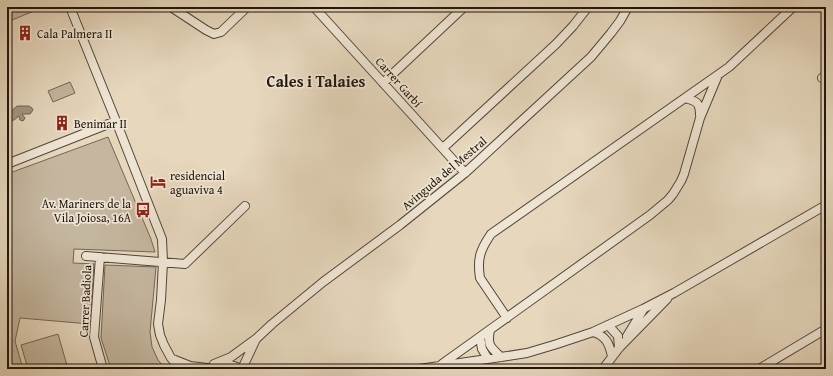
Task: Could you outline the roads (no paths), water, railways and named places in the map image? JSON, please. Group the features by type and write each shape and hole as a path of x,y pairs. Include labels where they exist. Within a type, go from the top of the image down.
{"street":[{"path":"70,7 162,239 163,262 158,324 164,345 171,358 181,369"},
{"path":"171,7 214,34 221,32 247,7"},
{"name":"Carrer Garbí","path":"314,7 465,173"},
{"path":"384,83 464,7"},
{"name":"Avinguda del Mestral","path":"443,148 556,44 588,7"},
{"name":"Avinguda del Mestral","path":"209,367 231,357 257,338 323,282 405,221 465,173 591,57 616,28 628,7"},
{"path":"508,318 480,278 480,253 483,245 491,234 729,67 794,7"},
{"path":"440,366 650,215 668,200 678,187 684,174 700,118 718,75"},
{"path":"685,98 694,100 698,103 700,108 700,118"},
{"path":"7,164 116,121"},
{"path":"419,369 527,352 593,332 674,293 826,205"},
{"name":"Carrer Badiola","path":"86,256 185,264 245,206"},
{"name":"Carrer Badiola","path":"100,257 94,337 103,369"},
{"path":"603,369 619,348 674,293"},
{"path":"619,348 643,309"},
{"path":"608,325 618,336 619,348"},
{"path":"490,330 488,340 491,348 501,357"},
{"path":"759,369 826,330"},
{"path":"593,332 601,334 607,341 612,356"},
{"path":"480,337 482,349 488,359"},
{"name":"Avinguda del Mestral","path":"241,369 257,338"},
{"path":"171,358 190,366 209,367 224,363 241,369"}],"place":[{"name":"Cala Palmera II","path":"25,33"},
{"name":"Benimar II","path":"62,123"},
{"name":"residencial aguaviva 4","path":"158,182"},
{"name":"Av. Mariners de la Vila Joiosa, 16A","path":"143,210"}],"district":[{"name":"Cales i Talaies","path":"316,81"}]}
